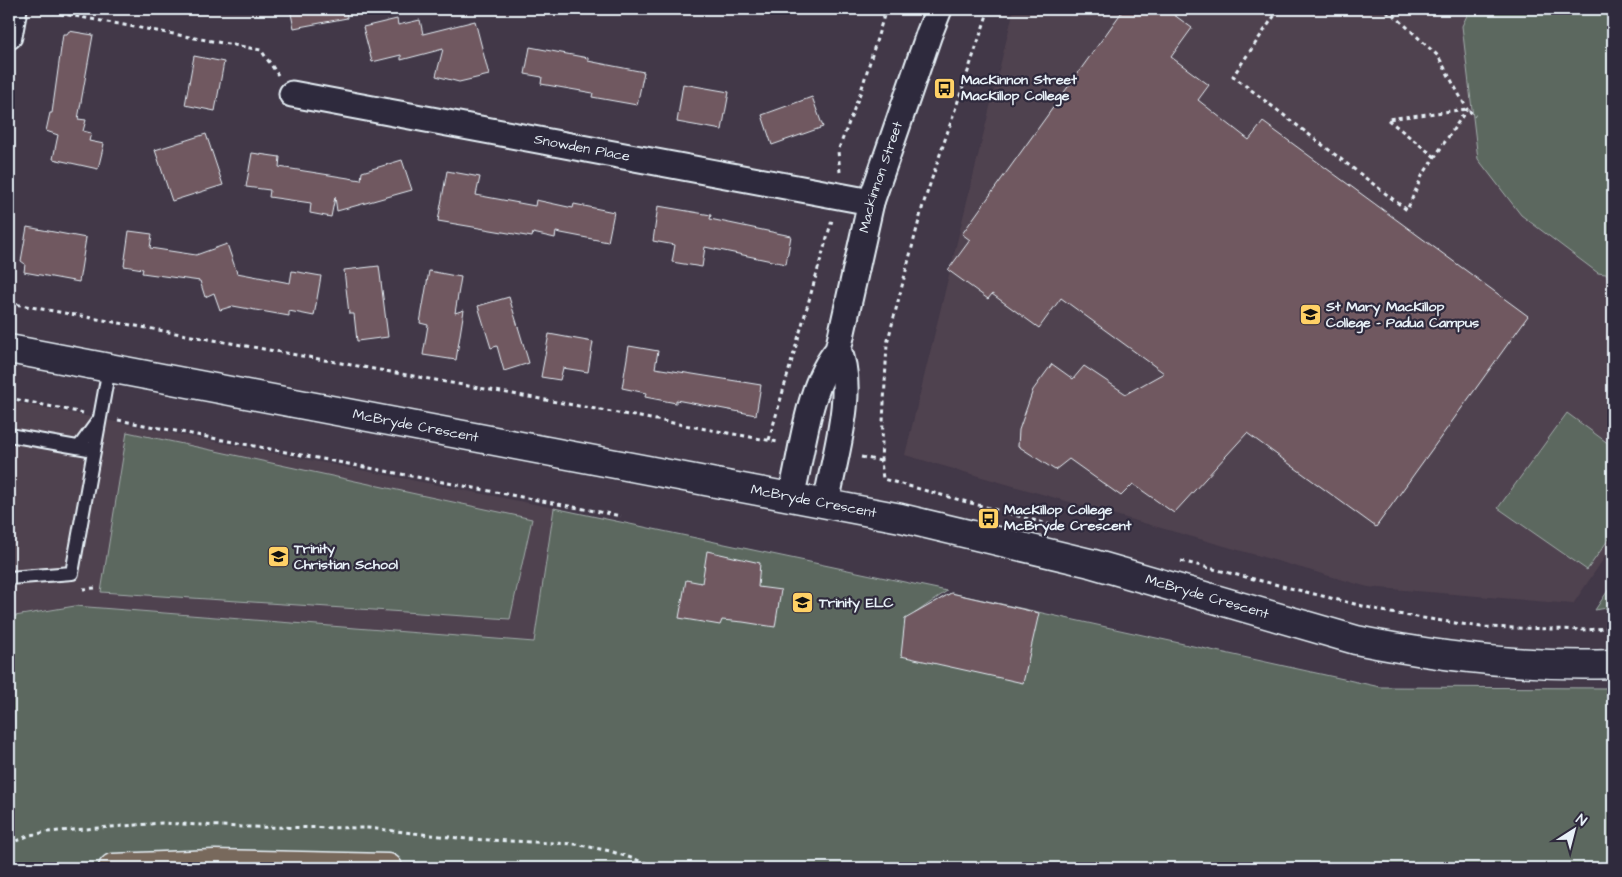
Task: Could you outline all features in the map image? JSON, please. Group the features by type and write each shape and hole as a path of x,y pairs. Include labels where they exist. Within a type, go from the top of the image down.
{"main road":[{"path":"113,868 214,864 388,868"}],"street":[{"path":"9,36 14,9"},
{"name":"Mackinnon Street","path":"791,497 816,387 831,358 838,350 872,202 939,9"},
{"name":"Snowden Place","path":"292,94 872,202"},
{"name":"McBryde Crescent","path":"9,348 901,518 1090,563 1356,640 1396,648 1471,659 1587,665 1613,664"},
{"name":"Mackinnon Street","path":"826,504 846,389 843,359 838,350"}],"lane":[{"path":"9,578 72,573 109,368"},
{"path":"79,447 100,417"},
{"path":"9,435 94,450"}],"path":[{"path":"36,9 261,50 292,94"},
{"path":"9,303 769,440 841,186 838,151 861,91 886,9"},
{"path":"989,9 924,204 887,344 881,461 883,479 1062,528"},
{"path":"1116,9 1122,12"},
{"path":"1279,9 1233,76 1407,210 1422,176 1467,109"},
{"path":"1381,9 1395,16 1438,56 1467,109 1475,116"},
{"path":"1435,157 1387,119 1467,109"},
{"path":"9,398 621,516"},
{"path":"1175,559 1391,613 1481,627 1588,630 1613,627"},
{"path":"9,844 30,835 47,832 162,824 368,828 467,839 575,844 610,851 661,868"}],"shaded area":[{"path":"1014,9 1613,9 1613,545 1573,604 1368,587 905,455"},
{"name":"Trinity Christian School","path":"9,401 554,508 535,642 75,606 9,617"}],"green space":[{"path":"1470,9 1613,9 1613,275 1598,273 1521,215 1478,159 1462,26"},
{"path":"1567,413 1613,447 1613,533 1587,570 1498,508"},
{"path":"127,432 532,519 510,619 101,592"},
{"path":"554,508 947,591 914,614 951,593 1380,687 1613,688 1613,868 9,868 9,617 75,606 534,642"},
{"path":"1613,583 1613,607 1595,610"}],"building":[{"path":"290,9 346,9 347,18 294,28"},
{"path":"1124,9 1166,9 1192,28 1171,57 1209,85 1198,100 1249,140 1263,122 1528,316 1376,527 1247,433 1174,513 1133,484 1121,496 1069,459 1055,470 1018,446 1019,430 1033,390 1052,364 1073,379 1084,366 1126,394 1164,373 1061,298 1039,328 992,294 988,299 948,270 970,240 962,234"},
{"path":"397,19 398,25 420,20 423,34 475,21 489,75 459,82 436,76 443,49 401,60 401,55 372,62 363,27"},
{"path":"69,31 93,35 78,119 86,120 83,131 91,133 89,141 104,144 98,169 53,159 58,135 46,131 50,113 52,113 63,34 67,34"},
{"path":"530,47 588,58 588,61 644,72 637,105 592,97 593,93 541,84 542,77 525,74"},
{"path":"194,56 224,62 215,111 185,105"},
{"path":"683,84 729,92 722,130 677,122"},
{"path":"812,97 823,127 772,145 762,115"},
{"path":"206,134 223,185 172,201 155,150"},
{"path":"252,153 280,157 279,167 361,180 362,172 402,160 412,190 337,211 335,197 331,217 310,213 311,203 269,197 270,190 246,187"},
{"path":"447,171 480,177 476,195 535,206 536,200 573,208 574,204 614,212 608,242 556,232 555,238 533,233 532,237 438,221"},
{"path":"658,206 711,215 710,219 791,236 786,264 705,247 702,267 672,262 675,245 653,241"},
{"path":"27,227 86,238 79,282 24,272 25,264 21,261"},
{"path":"129,231 152,234 150,248 196,255 227,244 237,273 290,283 292,271 321,276 314,316 289,311 289,316 233,306 220,310 214,293 205,297 200,281 142,273 143,269 124,266"},
{"path":"379,266 388,337 357,341 354,314 349,314 344,270"},
{"path":"429,271 461,277 455,313 464,310 456,360 423,355 428,325 420,323"},
{"path":"509,297 529,363 504,371 497,346 491,348 478,306"},
{"path":"549,334 593,342 588,372 563,368 560,380 541,377"},
{"path":"629,346 658,351 655,368 761,385 756,415 676,400 676,403 645,397 646,393 622,388"},
{"name":"Trinity ELC","path":"707,551 760,563 758,587 781,590 775,627 722,620 720,625 679,618 686,580 702,583"},
{"name":"Trinity ELC","path":"951,593 1039,613 1023,683 901,656 905,619"}],"place":[{"name":"MacKinnon Street MacKillop College","path":"945,88"},
{"name":"St Mary MacKillop College - Padua Campus","path":"1310,315"},
{"name":"MacKillop College McBryde Crescent","path":"988,518"},
{"name":"Trinity Christian School","path":"278,557"},
{"name":"Trinity ELC","path":"803,603"}]}
